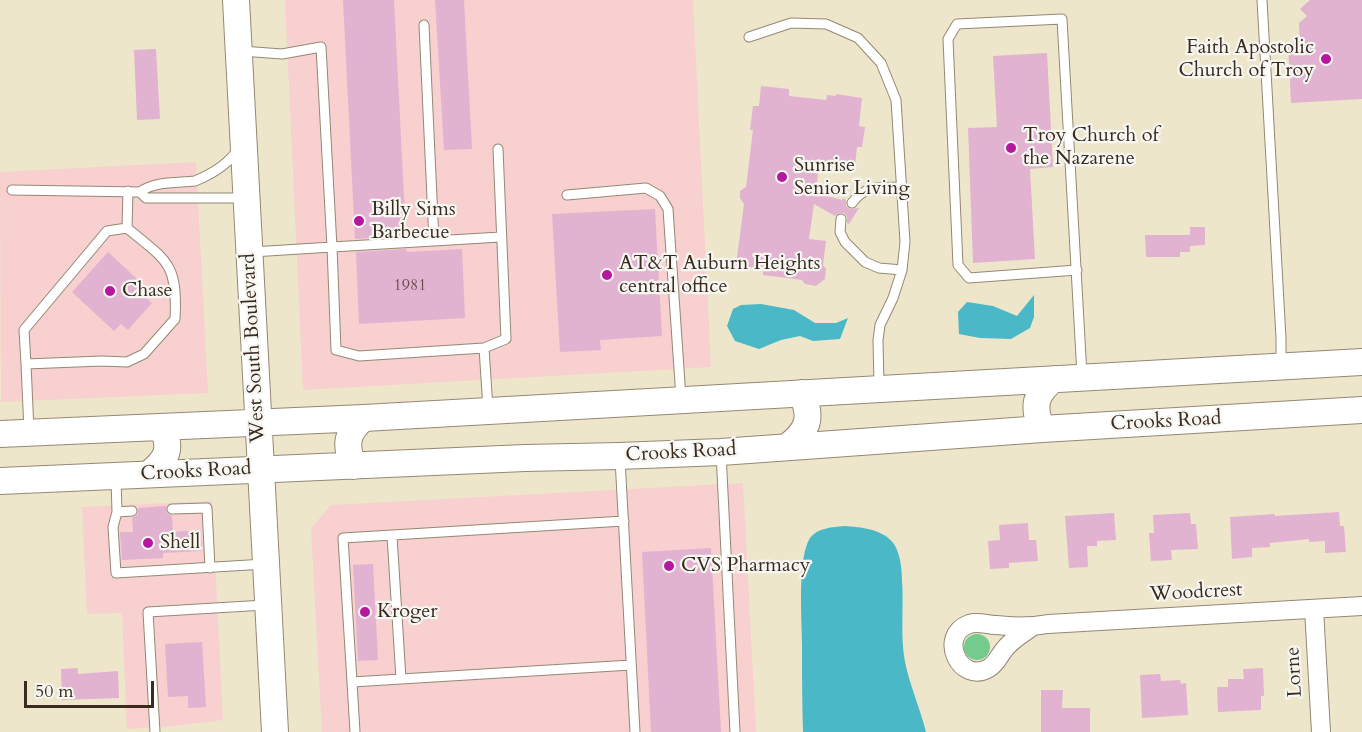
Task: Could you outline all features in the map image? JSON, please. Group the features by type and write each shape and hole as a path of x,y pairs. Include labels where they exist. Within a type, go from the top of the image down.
{"main road":[{"name":"West South Boulevard","path":"236,0 275,732"},
{"path":"0,435 364,418 1362,362"},
{"path":"1042,429 1036,409 1037,397 1054,379"},
{"path":"787,447 804,432 807,422 806,402 801,393"},
{"name":"Crooks Road","path":"0,481 525,458 721,452 1042,429 1362,410"},
{"path":"353,466 347,445 349,435 355,425 364,418"},
{"path":"149,474 166,457 168,446 164,428"}],"street":[{"name":"Woodcrest","path":"1032,627 1047,624 1362,606"},
{"name":"Lorne","path":"1314,609 1321,732"},
{"path":"261,732 275,732"}],"lane":[{"path":"1262,0 1281,366"},
{"path":"1077,270 969,278 958,265 948,39 957,24 1062,19 1077,270 1082,377"},
{"path":"749,37 791,23 826,24 858,38 881,63 896,100 905,242 902,270 893,298 880,325 878,340 880,389"},
{"path":"424,25 434,241"},
{"path":"239,50 282,54 321,47 336,350 359,356 484,348 506,339 498,148"},
{"path":"140,192 146,187 158,184 195,181 207,176 228,162 244,140"},
{"path":"852,203 859,194 868,189 902,187"},
{"path":"567,195 646,189 660,196 668,209 681,400"},
{"path":"12,190 128,191 140,192 146,198 246,198"},
{"path":"127,228 128,191"},
{"path":"841,219 840,232 845,242 865,262 879,268 902,270"},
{"path":"26,364 127,362 144,354 175,319 175,285 171,268 161,256 127,228 107,231 24,330 29,433"},
{"path":"249,252 501,237"},
{"path":"484,348 489,411"},
{"path":"721,452 735,732"},
{"path":"619,456 635,732"},
{"path":"116,476 117,512 113,527 116,573 265,564"},
{"path":"172,509 207,508 210,567"},
{"path":"117,512 132,512"},
{"path":"355,732 344,538 624,521"},
{"path":"392,536 401,678"},
{"path":"155,732 148,612 267,605"},
{"path":"352,681 631,665"}],"shaded area":[{"path":"285,0 693,0 711,367 303,390"},
{"path":"196,162 208,393 1,402 0,172"},
{"path":"743,483 756,732 322,732 311,528 331,505"},
{"path":"212,501 223,720 127,729 122,613 87,614 82,507"}],"green space":[{"path":"977,634 986,638 990,647 986,656 977,660 968,656 964,647 968,638"}],"water":[{"path":"1034,295 1034,317 1030,328 1011,339 980,338 959,334 958,312 967,302 993,306 1017,316"},
{"path":"761,304 794,310 815,323 836,323 848,318 840,339 813,341 800,336 781,340 759,349 735,341 727,326 733,309 741,305"},
{"path":"844,526 878,532 894,544 898,552 902,576 905,662 926,732 803,732 801,589 803,560 813,535 826,529"}],"building":[{"path":"343,0 394,0 406,236 355,239"},
{"path":"435,0 464,0 472,149 444,150"},
{"name":"Faith Apostolic Church of Troy","path":"1310,0 1362,0 1362,99 1291,103 1288,44 1300,43 1299,23 1307,16 1300,9"},
{"path":"156,49 160,119 137,120 134,50"},
{"name":"Troy Church of the Nazarene","path":"1047,53 1053,167 1030,169 1035,259 973,263 968,128 997,127 993,56"},
{"name":"Sunrise Senior Living","path":"761,86 789,89 789,96 826,100 827,95 836,96 836,94 862,98 859,126 865,127 862,147 857,147 855,165 819,161 816,193 842,200 843,198 850,209 859,208 849,224 844,213 835,216 814,204 809,239 826,241 823,265 826,269 825,279 816,286 805,284 802,280 763,275 763,269 736,265 744,204 740,198 740,191 746,187 753,130 750,130 753,106 759,106"},
{"name":"AT&T Auburn Heights central office","path":"655,209 662,336 600,340 601,350 560,352 552,214"},
{"path":"1190,227 1205,227 1205,245 1190,246 1190,252 1180,252 1180,257 1146,257 1145,235 1190,235"},
{"path":"406,249 407,252 462,249 465,318 359,324 356,252"},
{"name":"Chase","path":"108,252 149,290 144,296 152,303 128,330 121,324 114,331 72,292"},
{"path":"166,506 167,513 172,516 173,532 201,530 202,551 163,553 163,558 122,560 120,532 133,532 132,518 138,514 138,508"},
{"path":"1339,512 1340,526 1344,526 1346,552 1325,553 1325,541 1309,542 1309,539 1270,543 1270,547 1252,548 1252,557 1232,559 1230,517"},
{"path":"1114,513 1116,540 1097,541 1097,546 1087,546 1088,567 1069,568 1065,516"},
{"path":"1190,513 1191,524 1196,524 1198,549 1171,550 1172,560 1151,561 1149,533 1154,533 1153,515"},
{"path":"1028,523 1029,540 1036,540 1038,561 1009,563 1009,568 990,569 988,541 1000,540 999,525"},
{"path":"711,548 721,732 651,732 642,552"},
{"path":"373,564 378,660 358,661 353,565"},
{"path":"202,642 206,707 188,708 188,696 168,697 165,644"},
{"path":"78,668 78,674 118,671 119,698 62,700 61,669"},
{"path":"1263,668 1264,696 1261,696 1261,710 1218,712 1217,687 1228,687 1228,679 1244,679 1243,669"},
{"path":"1160,674 1161,681 1180,680 1181,684 1186,683 1188,715 1142,718 1140,675"},
{"path":"1041,690 1063,690 1062,708 1090,708 1090,732 1041,732"}],"place":[{"name":"Faith Apostolic Church of Troy","path":"1326,59"},
{"name":"Troy Church of the Nazarene","path":"1011,148"},
{"name":"Sunrise Senior Living","path":"782,177"},
{"name":"Billy Sims Barbecue","path":"359,221"},
{"name":"AT&T Auburn Heights central office","path":"607,275"},
{"name":"Chase","path":"110,291"},
{"name":"Shell","path":"148,543"},
{"name":"CVS Pharmacy","path":"669,566"},
{"name":"Kroger","path":"365,612"}]}
